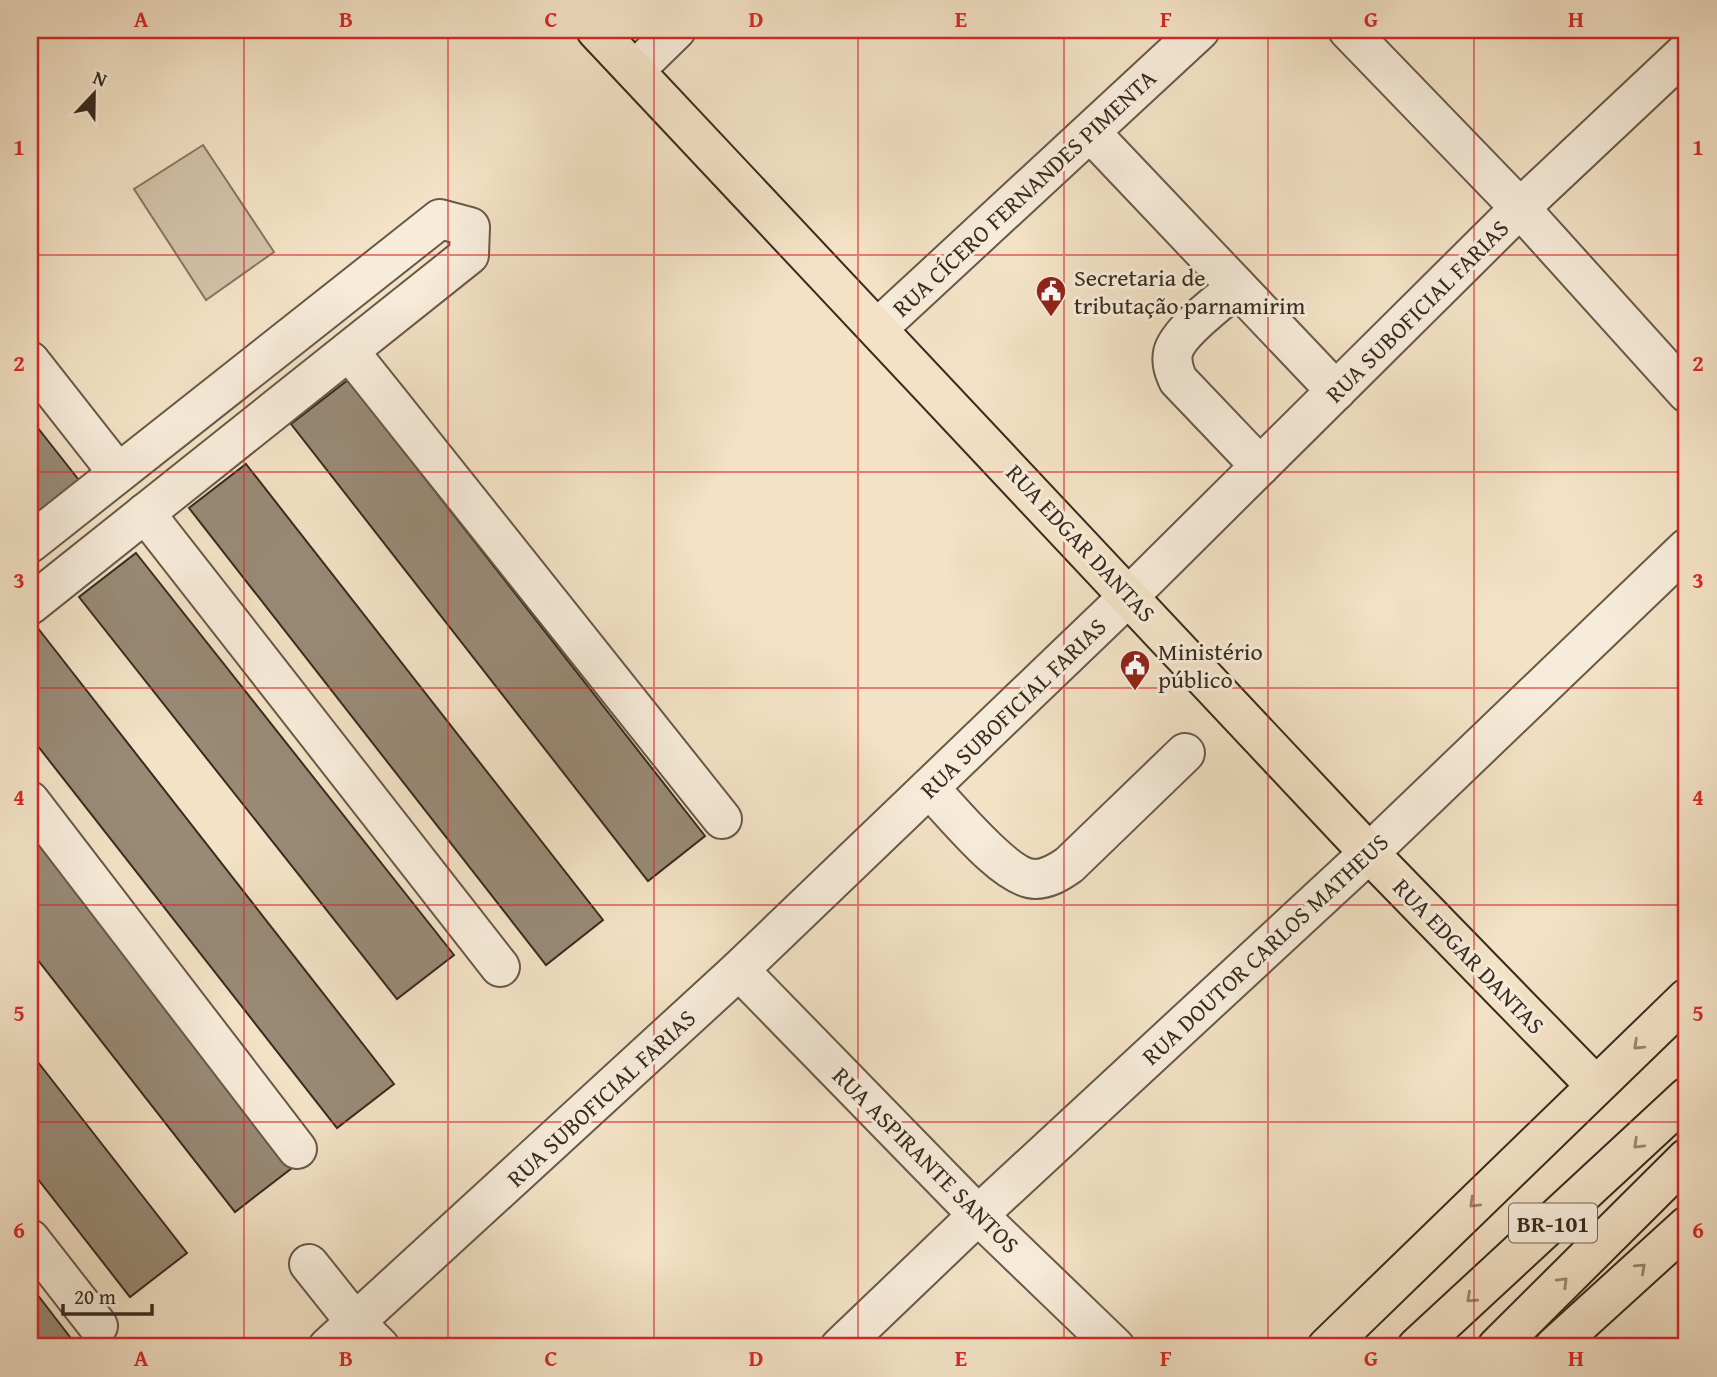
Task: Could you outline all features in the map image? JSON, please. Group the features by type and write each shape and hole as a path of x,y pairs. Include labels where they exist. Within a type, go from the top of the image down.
{"main road":[{"name":"RUA EDGAR DANTAS","path":"596,30 1130,595 1369,853 1595,1085"},
{"path":"1327,1347 1687,998"},
{"name":"BR-101","path":"1417,1347 1687,1097"},
{"name":"BR-101","path":"1497,1347 1687,1158"},
{"path":"1554,1347 1687,1226"}],"street":[{"path":"635,70 676,30"},
{"name":"RUA CÍCERO FERNANDES PIMENTA","path":"878,328 1200,30"},
{"path":"1348,30 1520,208 1687,393"},
{"name":"RUA SUBOFICIAL FARIAS","path":"309,1264 354,1339 1130,595 1520,208 1687,51"},
{"path":"1091,133 1336,391"},
{"path":"30,543 440,219 470,227 469,255 30,605"},
{"path":"402,248 433,283"},
{"path":"1237,287 1181,337 1173,351 1172,365 1178,380 1260,466"},
{"path":"349,351 722,819"},
{"path":"30,361 118,473"},
{"path":"200,409 228,447"},
{"path":"145,513 500,967"},
{"name":"RUA DOUTOR CARLOS MATHEUS","path":"840,1347 978,1214 1369,853 1687,548"},
{"path":"929,788 1002,862 1018,875 1034,879 1053,875 1069,865 1185,753"},
{"path":"30,801 297,1149"},
{"name":"RUA ASPIRANTE SANTOS","path":"739,970 978,1214 1115,1347"},
{"path":"30,1239 98,1326"}],"shaded area":[{"path":"203,145 274,252 206,300 134,189"}],"building":[{"path":"348,380 705,836 648,881 291,424"},
{"path":"30,418 82,484 30,524"},
{"path":"246,464 603,920 546,965 189,508"},
{"path":"136,553 454,955 397,999 79,597"},
{"path":"37,627 394,1084 337,1128 30,736 30,633"},
{"path":"30,833 292,1168 235,1212 30,950"},
{"path":"30,1052 187,1253 130,1297 30,1169"},
{"path":"30,1285 70,1337 57,1347 30,1347"}],"place":[{"name":"Secretaria de tributação parnamirim","path":"1051,318"},
{"name":"Ministério público","path":"1135,692"}]}
